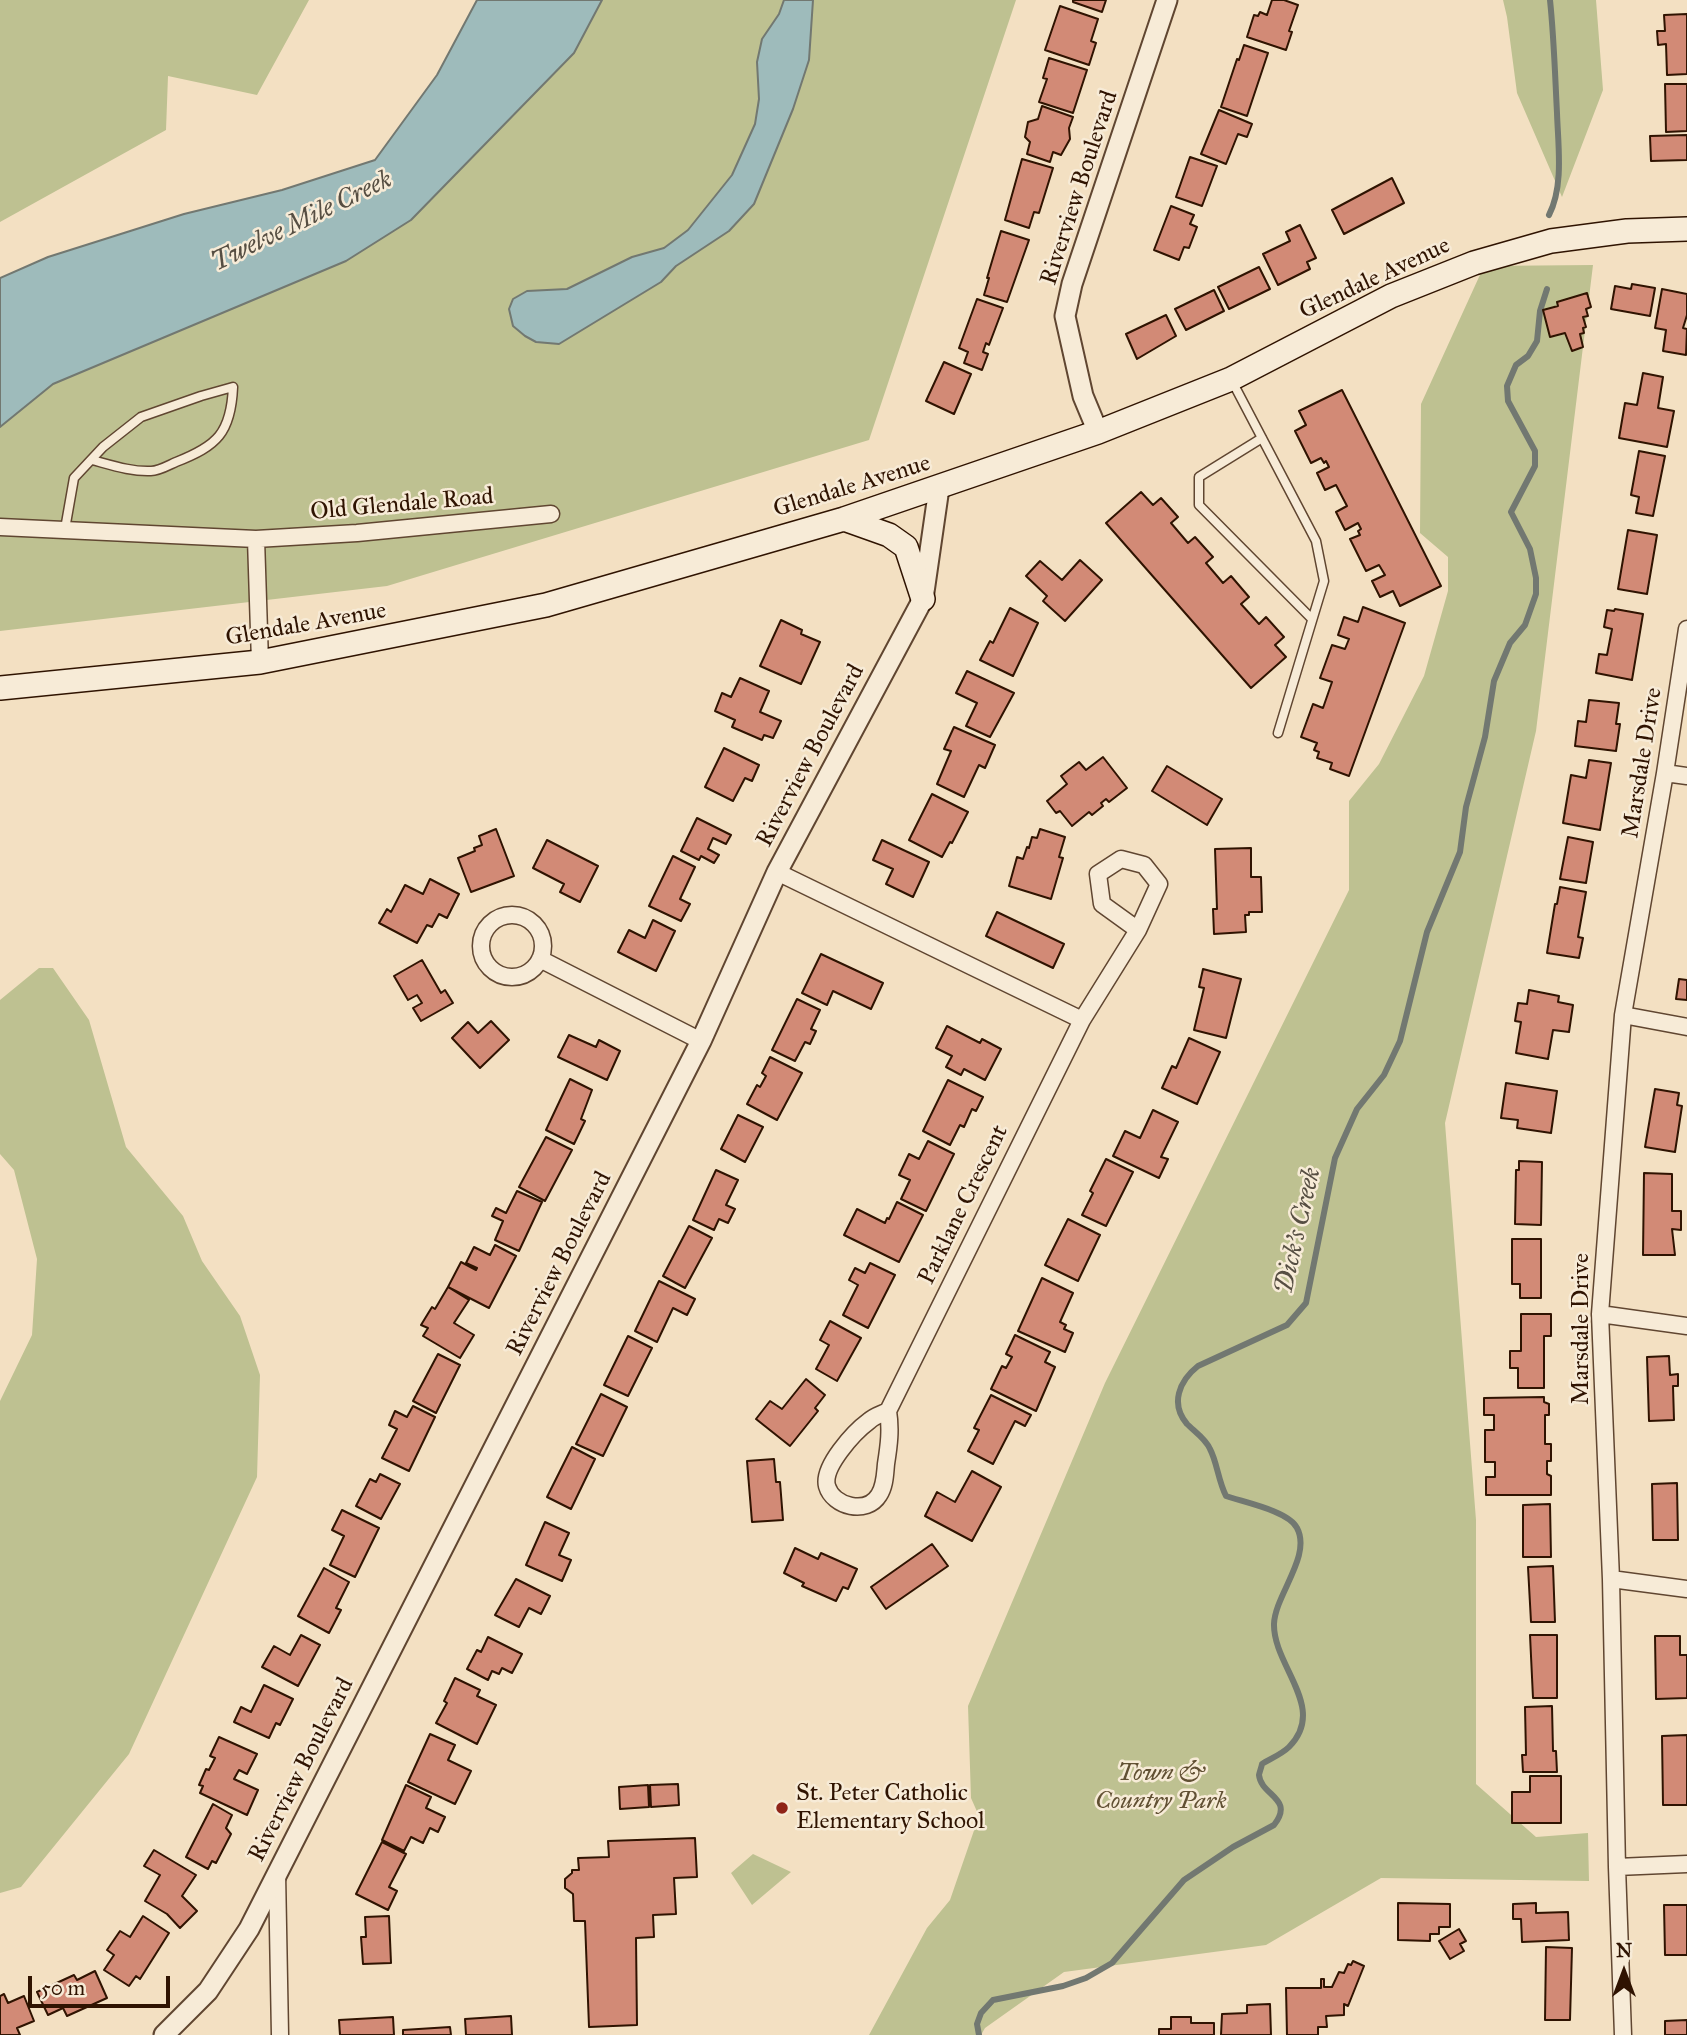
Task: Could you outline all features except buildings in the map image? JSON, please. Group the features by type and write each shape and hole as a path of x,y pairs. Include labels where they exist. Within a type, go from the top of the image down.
{"main road":[{"name":"Glendale Avenue","path":"1,687 260,662 546,605 844,519 1098,432 1231,379 1391,296 1474,263 1551,241 1627,231 1687,229"},
{"path":"844,519 889,535 906,547 923,598"}],"street":[{"name":"Riverview Boulevard","path":"1098,432 1083,396 1065,316 1072,284 1167,0"},
{"name":"Riverview Boulevard","path":"164,2035 191,2010 223,1970 249,1929 701,1041 777,872 923,598 939,488"},
{"name":"Old Glendale Road","path":"0,527 256,539 357,533 551,514"},
{"path":"256,539 260,662"},
{"name":"Marsdale Drive","path":"1623,2035 1611,1579 1600,1314 1623,1015 1687,629"},
{"path":"1665,773 1687,776"},
{"name":"Parklane Crescent","path":"888,1411 869,1420 842,1449 830,1467 828,1490 842,1503 862,1506 872,1503 879,1496 891,1428 888,1411 1082,1020 1138,930 1159,884 1144,865 1121,859 1098,874 1102,904 1138,930"},
{"path":"777,872 1082,1020"},
{"path":"540,959 701,1041"},
{"path":"1623,1015 1687,1027"},
{"path":"1600,1314 1687,1326"},
{"path":"1611,1579 1687,1589"},
{"path":"1617,1867 1687,1864"},
{"path":"277,1873 280,2035"}],"lane":[{"path":"1231,379 1316,541 1324,581 1278,733"},
{"path":"65,528 74,478 103,447 141,417 233,387 233,402 216,442 186,459 153,472 92,460"},
{"path":"1262,438 1199,477 1199,505 1312,619"}],"green space":[{"path":"0,0 309,0 257,95 168,76 166,130 0,222"},
{"path":"602,0 1016,0 869,440 387,586 0,631 0,427 53,384 346,261 411,220 574,53"},
{"path":"1503,0 1596,0 1603,90 1562,197 1517,93"},
{"name":"Town & Country Park","path":"1593,265 1536,731 1445,1123 1476,1520 1476,1784 1536,1837 1588,1833 1589,1881 1381,1878 1266,1945 1064,1972 985,2028 981,2035 869,2035 927,1928 950,1900 979,1816 971,1798 968,1706 1105,1383 1349,890 1349,801 1379,764 1424,676 1448,591 1448,557 1420,533 1421,404 1484,266"},
{"path":"39,968 53,968 89,1020 126,1147 183,1216 202,1261 240,1316 260,1375 257,1477 129,1754 21,1887 0,1893 0,1401 32,1335 37,1259 14,1170 0,1154 0,1000"},
{"path":"753,1854 791,1872 752,1905 731,1873"}],"water":[{"name":"Twelve Mile Creek","path":"477,0 602,0 574,53 411,220 346,261 53,384 0,427 0,278 48,257 184,214 282,190 375,160 437,75"},
{"path":"784,0 813,0 809,60 793,109 754,204 729,231 676,266 661,282 559,344 536,342 525,336 513,326 509,309 513,299 527,291 567,289 632,257 664,248 688,230 732,175 755,124 759,99 757,62 762,39 779,14"}],"waterway":[{"path":"1549,215 1557,191 1559,165 1550,0"},
{"name":"Dick's Creek","path":"979,2035 977,2024 981,2013 993,2000 1063,1986 1086,1978 1112,1963 1184,1880 1233,1847 1274,1825 1279,1816 1279,1803 1265,1788 1259,1775 1262,1764 1289,1747 1300,1732 1303,1717 1296,1687 1276,1640 1274,1624 1280,1601 1297,1563 1300,1539 1297,1528 1285,1517 1226,1496 1208,1445 1182,1416 1179,1393 1186,1379 1198,1366 1287,1325 1306,1303 1335,1158 1357,1109 1384,1075 1400,1041 1427,932 1460,852 1466,807 1485,737 1494,681 1510,643 1525,625 1536,594 1536,578 1530,549 1511,512 1535,466 1535,451 1508,401 1507,386 1516,365 1528,356 1537,341 1540,311 1547,289"}],"place":[{"name":"St. Peter Catholic Elementary School","path":"782,1808"}]}
